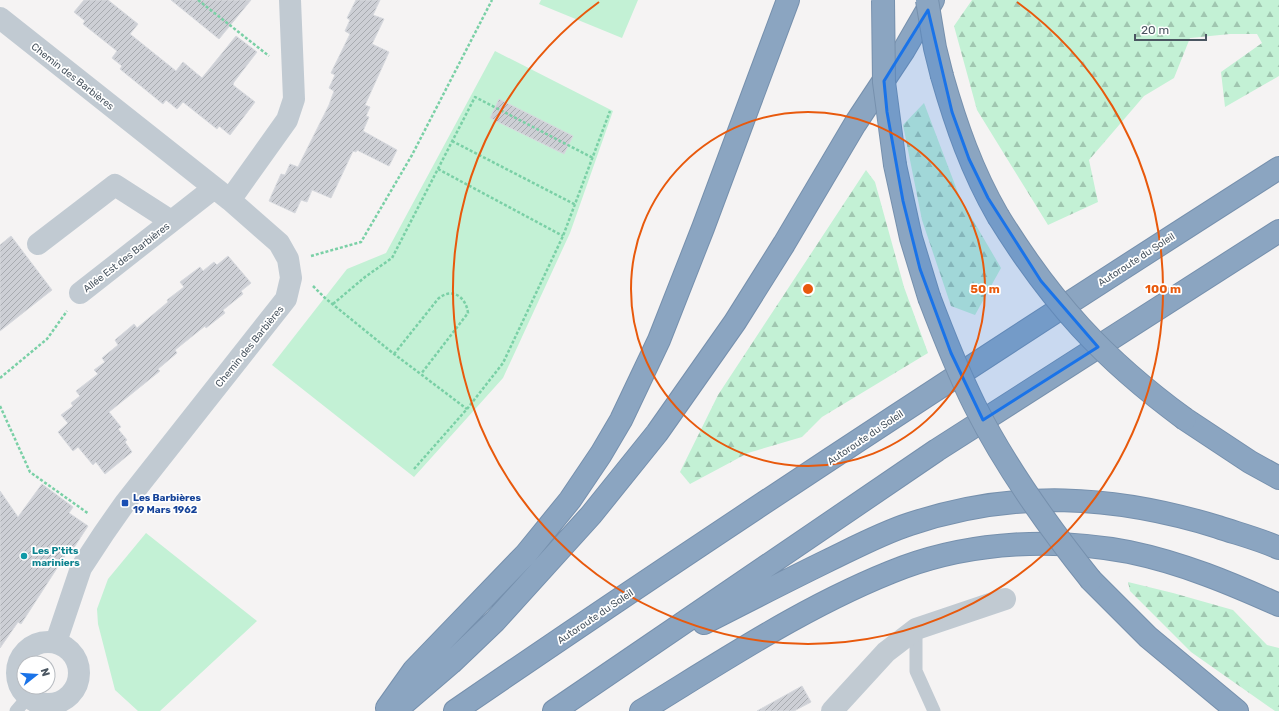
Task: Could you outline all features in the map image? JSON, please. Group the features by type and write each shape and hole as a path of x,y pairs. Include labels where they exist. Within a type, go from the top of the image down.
{"highway":[{"path":"385,711 414,670 526,554 570,500 601,454 621,420 662,333 788,0"},
{"path":"882,0 884,82 895,165 911,238 929,297 963,380 1006,460 1048,525 1091,580 1148,637 1206,687 1237,711"},
{"path":"927,0 934,48 952,112 969,159 998,216 1041,282 1077,326 1127,374 1185,419 1250,462 1279,478"},
{"path":"395,711 451,663 496,621 591,515 657,434 735,322 784,244 855,124 904,50 934,0"},
{"name":"Autoroute du Soleil","path":"455,711 567,634 1017,336 1279,168"},
{"path":"554,711 937,450 1279,231"},
{"path":"616,668 774,586 859,545 910,524 968,508 1016,501 1086,500 1133,506 1187,518 1279,548"},
{"path":"641,711 796,618 862,585 906,567 948,554 991,546 1039,544 1081,546 1129,552 1175,564 1217,578 1279,605"}],"street":[{"name":"Allée Est des Barbières","path":"80,293 172,221 222,194 287,120 294,99 290,0"},
{"name":"Chemin des Barbières","path":"0,18 222,194 279,243 297,276 286,299 125,503 81,568 56,642"},
{"name":"Allée Est des Barbières","path":"38,244 116,185 172,221"},
{"path":"832,711 886,652 916,629 1004,599"},
{"path":"42,642 56,642 68,649 77,660 80,674 76,688 67,698 54,704 22,704 16,672 20,658 29,648 42,642"}],"lane":[{"path":"916,629 916,670 934,711"}],"path":[{"path":"198,0 293,75"},
{"path":"467,409 394,354 297,276 304,258 361,242 412,155 492,0"},
{"path":"333,304 365,277 392,258 475,97 593,158"},
{"path":"414,469 467,409 503,363 563,236 576,205 610,111"},
{"path":"452,141 576,205"},
{"path":"438,169 563,236"},
{"path":"394,354 438,299 444,294 452,292 458,295 464,300 468,313 421,374"},
{"path":"0,378 47,339 80,293"},
{"path":"0,406 30,472 88,511 91,518"}],"highlighted area":[{"path":"928,10 952,112 969,159 988,198 1041,281 1098,347 983,420 951,353 920,269 903,201 887,112 884,81"}],"green space":[{"path":"541,0 638,0 622,38 539,4"},
{"path":"972,0 1279,0 1279,76 1225,107 1221,72 1262,43 1257,34 1230,34 1190,38 1174,78 1144,96 1089,160 1098,202 1048,225 977,110 954,26"},
{"path":"495,51 613,111 570,233 503,378 414,477 272,365 347,269 386,253"},
{"path":"924,103 960,198 1001,268 975,315 951,306 922,220 903,125"},
{"path":"866,170 875,182 904,287 928,353 822,417 802,437 748,453 690,484 680,472 718,395"},
{"path":"146,533 257,621 160,711 138,711 115,690 98,624 97,609 108,579"},
{"path":"1128,582 1233,610 1267,645 1279,648 1279,711 1275,711 1191,652 1130,591"}],"building":[{"path":"84,0 108,0 138,24 130,34 176,71 183,62 202,78 236,36 257,52 233,85 255,102 230,135 219,126 217,129 183,102 177,109 166,100 163,104 120,69 122,66 112,58 117,51 83,24 85,21 74,12"},
{"path":"171,0 251,0 219,39"},
{"path":"356,0 380,0 373,15 384,19 372,44 389,52 365,105 370,107 366,116 369,117 363,131 397,150 389,166 357,150 356,152 353,151 331,198 312,190 307,202 301,200 295,213 269,201 281,174 285,175 290,164 298,167 329,105 334,91 329,88 335,75 331,73 350,34 345,31 350,20 347,18"},
{"path":"499,99 573,136 564,154 490,118"},
{"path":"11,236 52,290 0,331 0,245"},
{"path":"228,256 251,283 241,291 243,294 223,310 225,313 206,328 205,326 175,350 177,353 158,369 160,371 109,412 121,427 118,429 127,440 125,442 132,452 105,474 96,462 93,465 78,447 73,451 58,432 68,423 61,415 73,406 71,403 80,396 76,391 98,374 94,370 105,362 102,358 118,345 115,340 134,324 137,328 168,302 167,300 184,287 180,282 200,267 203,271 214,262 217,265"},
{"name":"Les P'tits mariniers","path":"42,484 73,507 69,513 88,526 73,549 70,548 21,624 18,622 0,648 0,491 18,517"},
{"path":"802,686 811,702 794,711 757,711"}],"place":[{"name":"Les Barbières 19 Mars 1962","path":"125,503"},
{"name":"Les P'tits mariniers","path":"24,556"}]}
